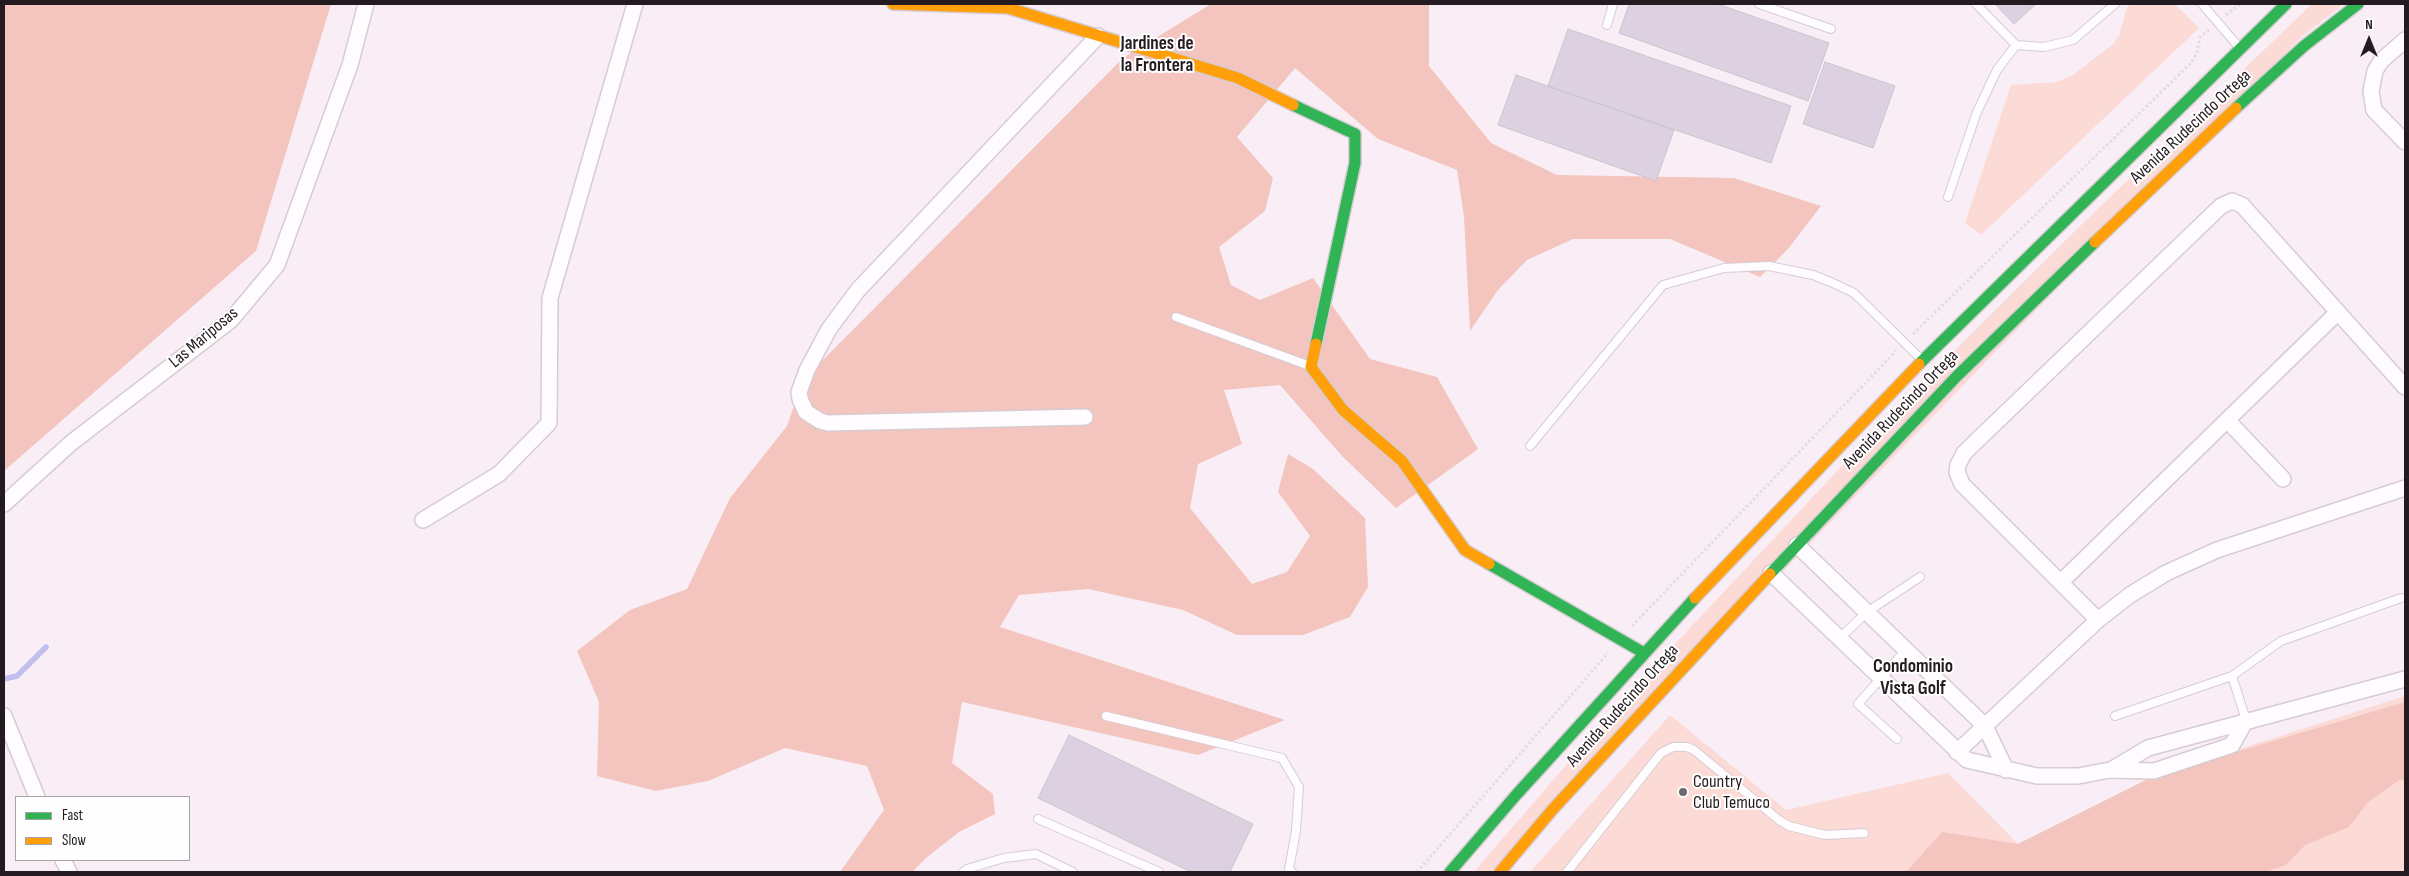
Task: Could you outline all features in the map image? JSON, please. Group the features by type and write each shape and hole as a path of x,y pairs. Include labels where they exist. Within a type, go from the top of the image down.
{"main road":[{"path":"893,4 1008,8 1238,78 1355,134 1355,164 1311,367 1343,410 1402,461 1465,550 1644,652"},
{"name":"Avenida Rudecindo Ortega","path":"1450,872 1644,652 1922,360 2286,4"},
{"name":"Avenida Rudecindo Ortega","path":"1500,872 1553,808 1796,545 1957,376 2150,188 2304,46 2358,4"}],"street":[{"name":"Las Mariposas","path":"4,504 71,443 230,320 277,265 350,65 366,4"},
{"path":"423,520 499,474 549,423 550,298 636,4"},
{"path":"1085,417 828,423 820,421 806,412 799,392 829,329 858,290 1098,36"},
{"path":"2405,40 2381,62 2375,71 2371,91 2374,110 2405,142"},
{"path":"2098,620 1962,484 1959,478 1958,465 1964,453 2226,202 2232,201 2242,205 2405,386"},
{"path":"2061,582 2338,312"},
{"path":"2227,420 2283,478"},
{"path":"1957,752 2098,620 2130,596 2166,573 2217,550 2405,488"},
{"path":"1796,545 1985,726 2006,770"},
{"path":"1771,572 1967,760 2036,776 2078,776 2110,770 2154,771 2232,745 2246,720"},
{"path":"2110,770 2148,748 2246,720 2405,679"},
{"path":"4,716 37,796"}],"lane":[{"path":"1606,26 1613,4"},
{"path":"1759,4 1832,29"},
{"path":"1976,4 2016,45 2044,47 2073,40 2115,4"},
{"path":"2202,4 2240,49"},
{"path":"1948,197 1977,112 1997,70 2016,45"},
{"path":"1530,446 1663,285 1724,268 1769,266 1812,275 1833,282 1854,293 1922,360"},
{"path":"1176,317 1311,367"},
{"path":"1840,637 1867,612 1920,577"},
{"path":"2114,716 2232,676 2281,641 2401,598"},
{"path":"1898,739 1858,704 1906,650"},
{"path":"2232,676 2246,720"},
{"path":"1106,716 1282,758 1299,788 1296,832 1289,871"},
{"path":"1567,872 1661,753 1673,747 1694,750 1779,820 1789,826 1826,835 1864,833"},
{"path":"1038,819 1159,872"},
{"path":"963,872 967,869 1004,858 1036,854 1073,872"}],"shaded area":[{"path":"4,4 331,4 256,251 4,471"},
{"path":"1211,4 1429,4 1429,66 1491,143 1557,175 1734,178 1821,206 1788,249 1760,277 1670,239 1573,239 1527,260 1498,290 1470,331 1464,217 1457,170 1378,139 1295,68 1237,137 1273,178 1265,211 1219,247 1231,285 1260,300 1313,278 1370,359 1437,377 1478,449 1396,508 1342,456 1280,385 1224,390 1242,444 1198,464 1190,508 1252,584 1287,572 1310,536 1278,492 1288,454 1313,469 1365,518 1368,587 1350,617 1303,635 1237,635 1183,610 1088,589 1019,595 1000,627 1285,720 1198,755 962,702 952,763 993,794 995,814 959,832 926,858 912,872 840,872 884,810 867,766 785,748 708,781 656,791 597,776 599,702 577,651 630,610 687,589 730,498 787,426 803,380 1123,58"},
{"path":"2131,4 2175,4 2199,28 1981,235 1965,223 2011,85 2057,82 2073,75 2113,44 2119,36 2127,7"},
{"path":"2312,4 2344,4 2300,38 1491,872 1474,872 1616,707 1884,421 2079,227"},
{"path":"2405,696 2405,872 1530,872 1670,715 1786,810 1948,773 2018,844 2152,777"},
{"path":"2405,702 2405,781 2401,779 2368,802 2349,827 2305,845 2286,865 2265,872 1906,872 1942,832 2018,844 2152,777"}],"building":[{"path":"1629,4 1718,4 1829,43 1808,101 1619,33"},
{"path":"1995,4 2036,4 2014,24"},
{"path":"1568,29 1791,106 1771,163 1548,86"},
{"path":"1825,62 1895,86 1873,148 1803,124"},
{"path":"1516,75 1674,130 1656,181 1498,125"},
{"path":"1069,735 1253,824 1230,872 1191,872 1038,798"}],"waterway":[{"path":"4,679 17,676 46,647"}],"traffic: fast":[{"path":"1919,364 2286,4"},
{"path":"2236,108 2304,46 2358,4"},
{"path":"1293,105 1355,134 1355,163 1316,344"},
{"path":"1770,574 1957,376 2095,242"},
{"path":"1489,564 1644,653"},
{"path":"1450,872 1517,794 1695,598"}],"traffic: slow":[{"path":"893,4 1008,8 1238,78 1293,105"},
{"path":"2095,242 2236,108"},
{"path":"1316,344 1311,367 1343,410 1402,461 1465,550 1489,564"},
{"path":"1695,598 1919,364"},
{"path":"1500,872 1553,809 1770,574"}],"place":[{"name":"Country Club Temuco","path":"1683,792"}],"district":[{"name":"Jardines de la Frontera","path":"1157,55"},
{"name":"Condominio Vista Golf","path":"1913,678"}]}
